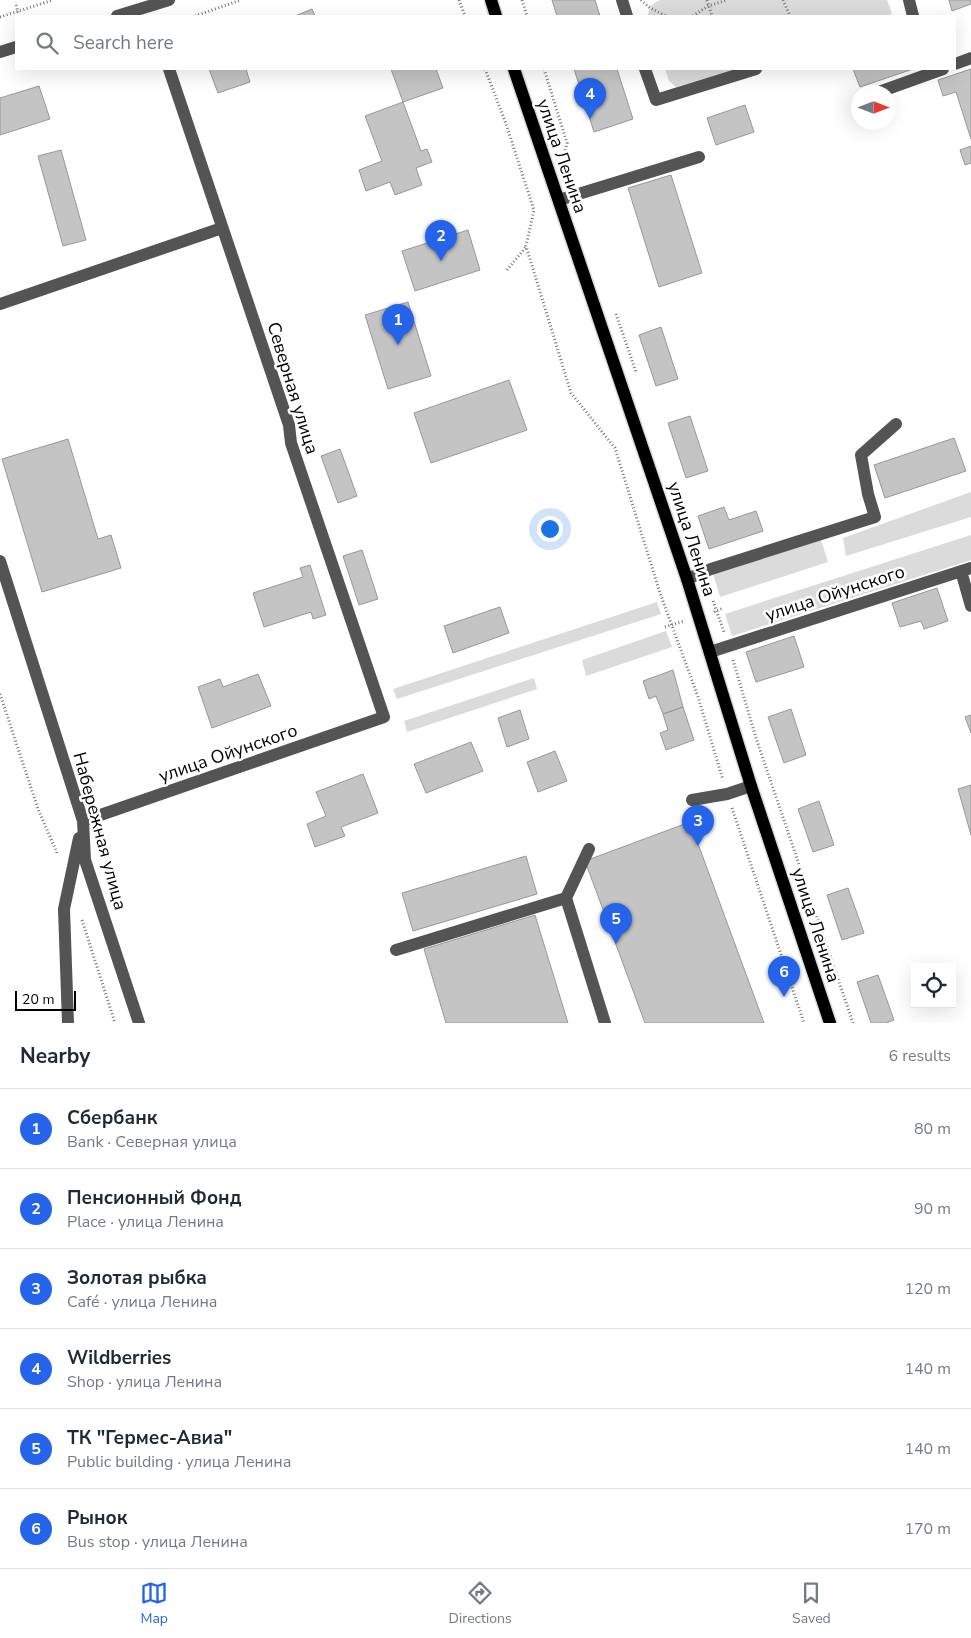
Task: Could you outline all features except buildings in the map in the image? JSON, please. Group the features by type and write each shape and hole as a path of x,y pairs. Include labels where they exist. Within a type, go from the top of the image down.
{"main road":[{"path":"491,0 496,15"},
{"name":"улица Ленина","path":"514,70 687,579 751,786 830,1023"}],"street":[{"path":"124,15 150,11 169,0"},
{"path":"909,0 913,15"},
{"path":"0,52 15,47"},
{"path":"956,64 971,58"},
{"name":"Северная улица","path":"169,70 289,425 291,443 384,717"},
{"path":"645,70 656,100 753,70"},
{"path":"896,86 940,70"},
{"path":"559,200 699,157"},
{"path":"0,304 222,228"},
{"path":"687,579 875,517 868,494 861,454 896,424"},
{"name":"Набережная улица","path":"0,561 83,821 85,860 139,1023"},
{"path":"966,569 971,606"},
{"name":"улица Ойунского","path":"710,652 966,569"},
{"name":"улица Ойунского","path":"83,821 384,717"},
{"path":"692,800 727,794 751,786"},
{"path":"68,1023 64,909 83,821"},
{"path":"589,849 566,898 605,1023"},
{"path":"396,950 566,898"}],"path":[{"path":"0,16 53,0"},
{"path":"198,15 241,0"},
{"path":"459,0 465,15"},
{"path":"522,0 527,15"},
{"path":"641,0 650,8 664,15"},
{"path":"707,0 712,15"},
{"path":"694,15 708,6 727,0"},
{"path":"783,0 790,15"},
{"path":"16,5 19,15"},
{"path":"486,70 534,210 526,246 507,270"},
{"path":"526,246 571,393 615,448 660,594 698,697 727,794 804,1023"},
{"path":"0,694 38,809"}],"shaded area":[{"path":"661,0 887,0 892,13 890,15 648,15 651,6"},
{"path":"665,70 734,70 676,87 669,81"},
{"path":"971,492 971,517 846,556 843,538"},
{"path":"971,535 971,560 732,636 725,614"},
{"path":"821,540 828,562 720,597 713,574"},
{"path":"657,602 661,614 397,699 393,689"},
{"path":"666,631 672,647 586,676 582,660"},
{"path":"534,678 537,689 407,732 404,721"}],"place":[{"name":"Wildberries","path":"590,119"},
{"name":"Пенсионный Фонд","path":"441,261"},
{"name":"Сбербанк","path":"398,345"},
{"name":"Золотая рыбка","path":"698,846"},
{"name":"ТК \"Гермес-Авиа\"","path":"616,944"},
{"name":"Рынок","path":"784,997"}]}
